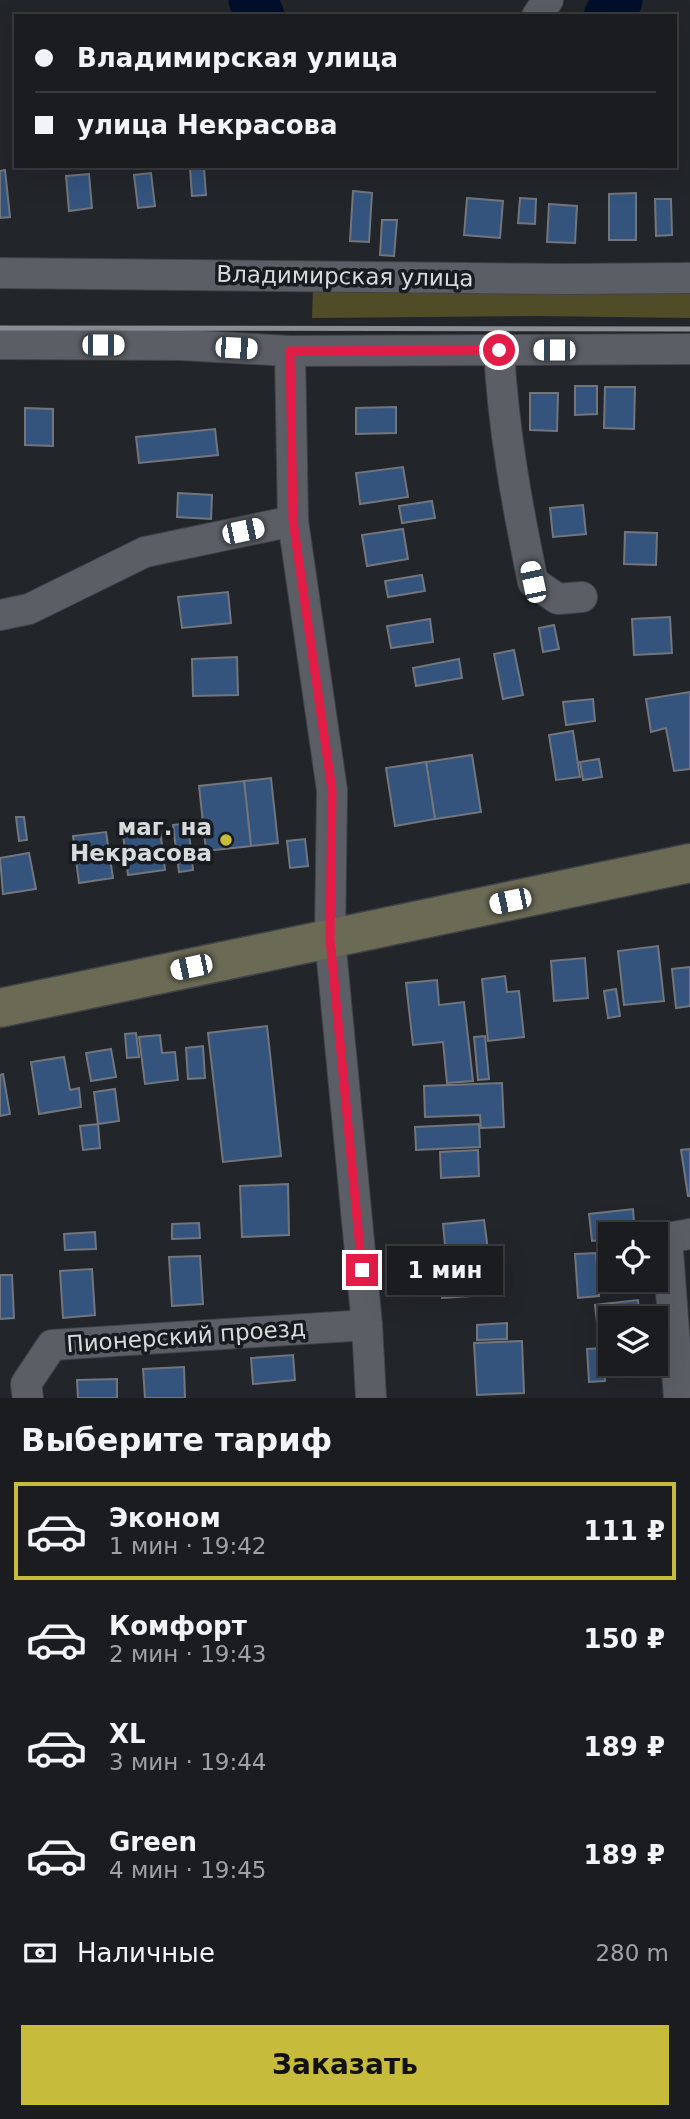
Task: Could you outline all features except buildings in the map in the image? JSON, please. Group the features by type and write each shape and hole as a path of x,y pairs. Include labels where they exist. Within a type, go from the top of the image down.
{"street":[{"name":"Владимирская улица","path":"0,273 690,278"},
{"path":"0,344 181,345 290,351 690,349"},
{"path":"499,350 501,396 520,520 533,582 558,599 582,597"},
{"path":"290,351 293,521 332,790 330,939 367,1325 371,1398"},
{"path":"0,615 29,609 145,552 293,521"},
{"path":"0,1008 690,863"},
{"path":"679,1398 667,1238 690,1234"},
{"name":"Пионерский проезд","path":"18,1390 52,1345 367,1325"}],"shaded area":[{"path":"313,283 690,285 690,318 312,318"}],"waterway":[{"path":"253,0 259,14"},
{"path":"609,14 618,0"}],"railway":[{"path":"0,328 690,329"}],"place":[{"name":"маг. на Некрасова","path":"226,840"}],"route":[{"path":"362,1270 330,939 332,790 293,521 290,351 499,350"}]}
